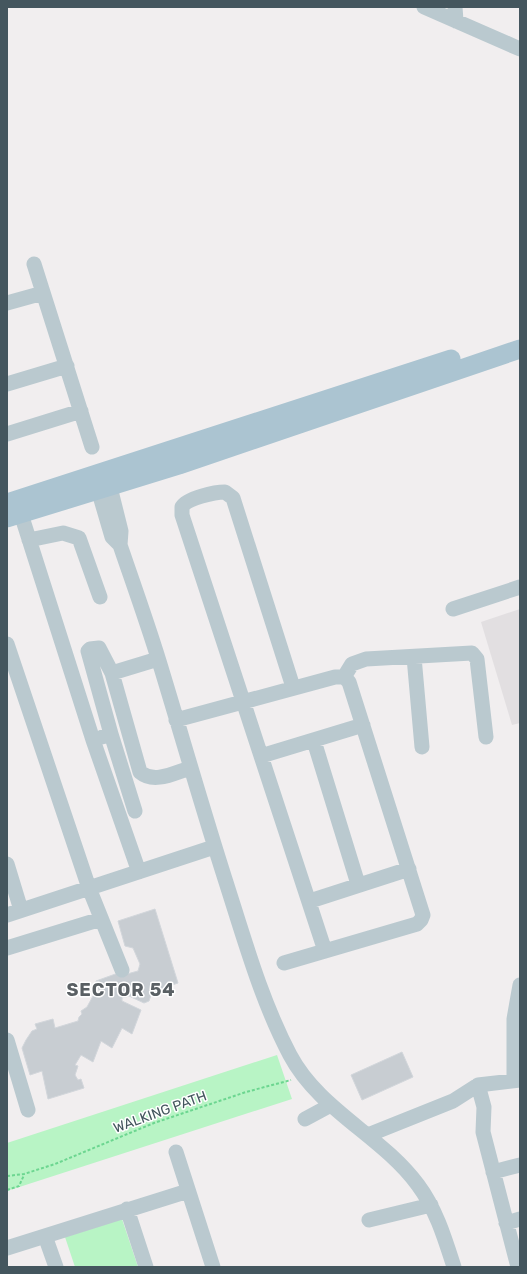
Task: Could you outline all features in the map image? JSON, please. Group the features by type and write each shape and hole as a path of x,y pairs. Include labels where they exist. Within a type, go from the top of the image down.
{"main road":[{"path":"12,512 520,336"},
{"path":"102,481 520,349"}],"street":[{"path":"424,7 456,14 520,49"},
{"path":"34,264 92,447"},
{"path":"7,303 43,293"},
{"path":"7,384 67,366"},
{"path":"7,434 81,411"},
{"path":"102,481 121,530 120,545 158,659 214,847 255,974 278,1030 291,1057 305,1077 332,1105 368,1135 405,1170 418,1185 431,1205 454,1267"},
{"path":"293,687 233,498 225,492 218,492 186,503 182,507 182,515 310,901 325,951"},
{"path":"12,512 29,540 93,740 139,872"},
{"path":"29,540 63,533 79,538 100,598"},
{"path":"453,609 520,587"},
{"path":"7,644 89,888 122,970"},
{"path":"135,811 88,656 90,648 100,648 112,673 140,772 145,776 156,778 190,768"},
{"path":"344,677 352,664 358,662 472,653 477,659 486,737"},
{"path":"414,657 422,747"},
{"path":"112,673 158,659"},
{"path":"176,720 293,687 335,677 344,677 349,682 423,915 417,924 284,963"},
{"path":"261,756 363,725"},
{"path":"93,740 111,734"},
{"path":"314,740 358,884"},
{"path":"7,864 14,912 214,847"},
{"path":"310,901 358,884 409,869"},
{"path":"7,948 101,919"},
{"path":"368,1135 453,1101 478,1085 517,1080 514,1019 520,985"},
{"path":"7,1040 28,1110"},
{"path":"478,1085 484,1107 483,1132 493,1172 513,1221 518,1267"},
{"path":"305,1119 332,1105"},
{"path":"176,1152 213,1267"},
{"path":"493,1172 520,1165"},
{"path":"7,1248 188,1191"},
{"path":"369,1220 431,1205"},
{"path":"127,1209 146,1267"},
{"path":"45,1236 56,1267"}],"path":[{"name":"WALKING PATH","path":"7,1176 24,1174 55,1164 154,1123 246,1092 305,1077"},
{"path":"7,1190 19,1186 24,1174"}],"shaded area":[{"path":"520,609 520,723 512,725 481,622"}],"green space":[{"path":"277,1055 292,1099 7,1191 7,1143"},
{"path":"122,1219 138,1267 75,1267 65,1237"}],"building":[{"path":"155,909 178,983 152,992 149,1001 144,1003 129,996 122,998 122,1001 141,1010 132,1034 122,1028 112,1048 101,1041 93,1062 81,1055 75,1065 78,1066 75,1075 78,1080 81,1079 84,1088 48,1099 42,1071 30,1075 22,1048 32,1031 37,1029 35,1024 53,1019 55,1028 78,1021 82,1014 81,1011 87,1007 93,996 100,993 96,981 121,972 127,974 138,971 140,964 133,948 125,946 118,921"},
{"path":"402,1052 413,1077 362,1100 351,1075"}],"district":[{"name":"SECTOR 54","path":"121,990"}]}
